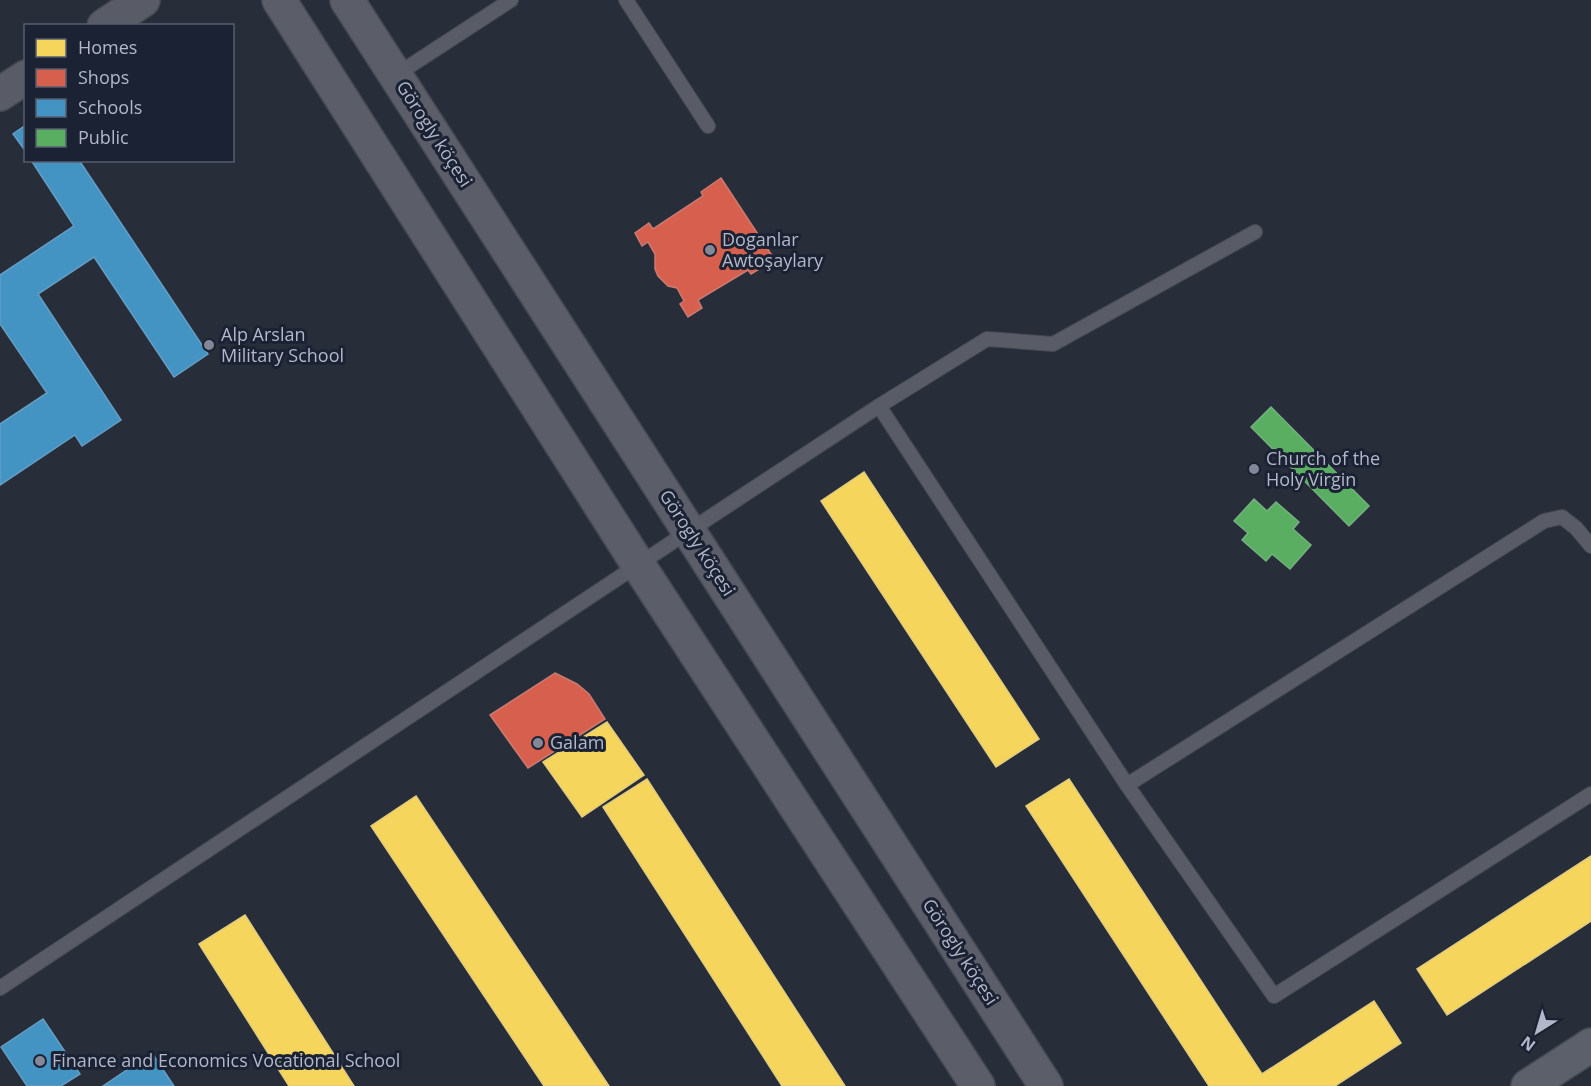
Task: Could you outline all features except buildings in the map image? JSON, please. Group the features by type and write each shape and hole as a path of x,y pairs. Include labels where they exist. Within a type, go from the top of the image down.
{"main road":[{"path":"279,0 639,566 978,1086"},
{"name":"Görogly köçesi","path":"347,0 1046,1086"},
{"path":"1528,1086 1591,1044"}],"street":[{"path":"107,24 143,0"},
{"path":"0,94 24,78"}],"lane":[{"path":"396,75 511,0"},
{"path":"626,0 708,126"},
{"path":"0,988 879,406 987,339 1053,344 1255,231"},
{"path":"879,406 1127,785 1274,996 1591,794"},
{"path":"1127,785 1544,521 1562,517 1576,528 1591,546"}],"place":[{"name":"Doganlar Awtoşaylary","path":"710,250"},
{"name":"Alp Arslan Military School","path":"209,345"},
{"name":"Church of the Holy Virgin","path":"1254,469"},
{"name":"Galam","path":"538,743"},
{"name":"Finance and Economics Vocational School","path":"40,1061"}]}
